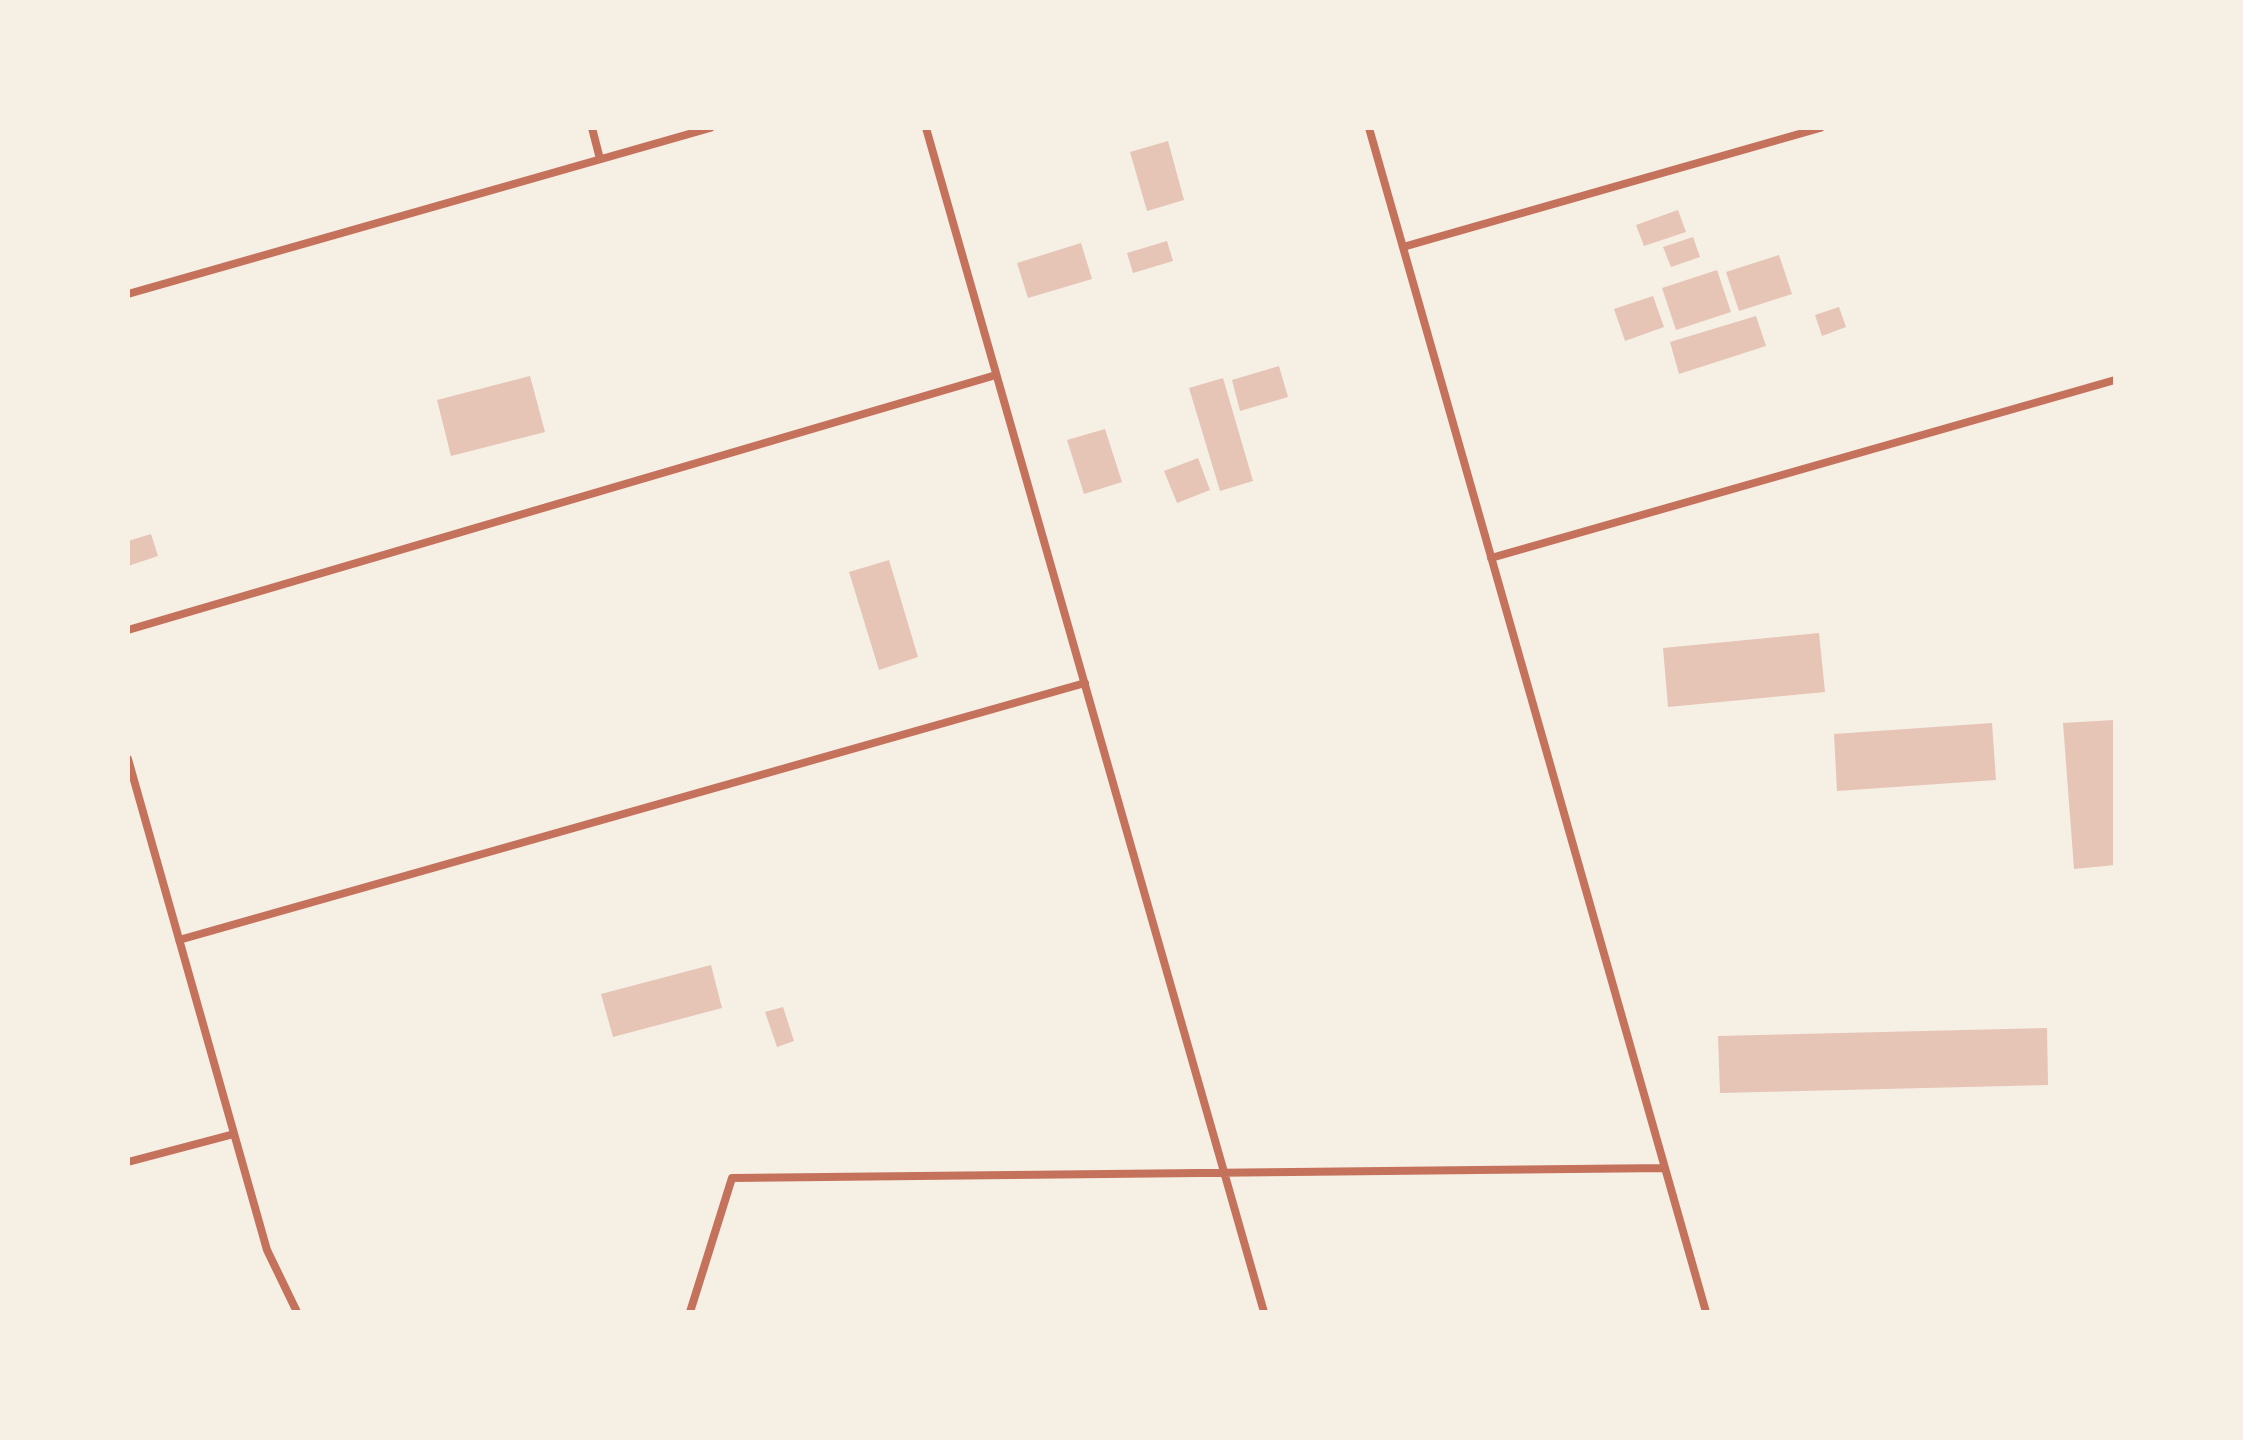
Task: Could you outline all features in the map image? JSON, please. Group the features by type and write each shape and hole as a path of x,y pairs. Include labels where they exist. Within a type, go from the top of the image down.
{"street":[{"path":"592,128 600,159"},
{"path":"128,294 710,128"},
{"path":"926,128 1264,1312"},
{"path":"1369,128 1706,1312"},
{"path":"1403,247 1820,128"},
{"path":"128,630 996,375"},
{"path":"1491,558 2115,380"},
{"path":"179,940 1085,683"},
{"path":"128,759 267,1250 297,1312"},
{"path":"128,1162 234,1134"},
{"path":"690,1312 732,1178 1665,1168"}],"building":[{"path":"1168,141 1184,200 1147,211 1130,152"},
{"path":"1678,210 1686,232 1644,246 1636,225"},
{"path":"1693,237 1700,257 1671,267 1663,247"},
{"path":"1167,241 1173,261 1133,273 1127,253"},
{"path":"1081,243 1092,279 1028,298 1017,263"},
{"path":"1779,255 1792,294 1739,311 1726,272"},
{"path":"1717,270 1731,312 1676,330 1662,288"},
{"path":"1653,296 1664,327 1625,341 1614,309"},
{"path":"1839,307 1846,327 1822,336 1815,315"},
{"path":"1756,316 1766,346 1679,374 1670,342"},
{"path":"1279,366 1288,397 1240,411 1232,380"},
{"path":"530,376 545,432 451,456 437,400"},
{"path":"1223,378 1253,481 1220,491 1189,388"},
{"path":"1105,429 1122,482 1084,494 1067,440"},
{"path":"1198,458 1210,490 1177,503 1164,471"},
{"path":"151,534 158,556 128,566 128,541"},
{"path":"889,560 918,657 879,670 849,572"},
{"path":"1819,633 1825,692 1668,707 1663,648"},
{"path":"2114,720 2115,865 2074,869 2063,723"},
{"path":"1992,723 1996,780 1837,791 1834,734"},
{"path":"711,965 722,1008 613,1037 601,994"},
{"path":"783,1007 794,1041 777,1047 765,1012"},
{"path":"2047,1028 2048,1085 1720,1093 1718,1036"}]}
